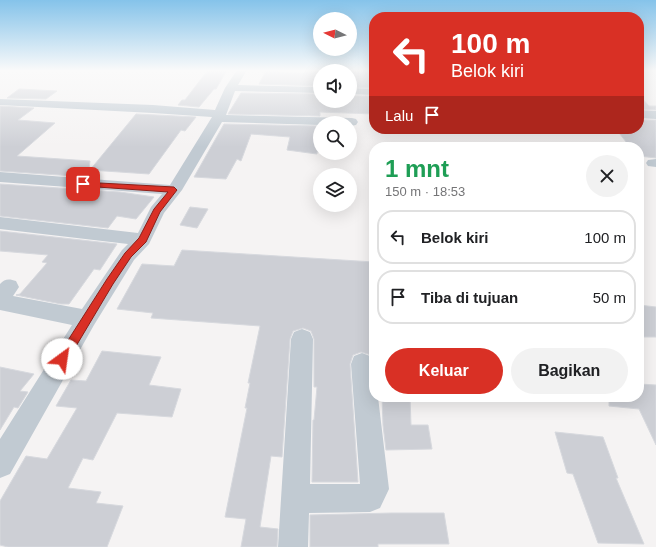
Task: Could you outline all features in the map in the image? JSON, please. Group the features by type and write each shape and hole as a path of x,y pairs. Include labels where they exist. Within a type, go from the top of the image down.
{"street":[{"path":"0,464 86,319 128,255 143,240 157,211 174,190 219,116 228,96"},
{"path":"0,102 88,108 153,109 219,116 313,120"},
{"path":"644,114 656,115"},
{"path":"0,177 174,190"},
{"path":"0,224 143,240"},
{"path":"9,287 2,296 3,303 86,319"},
{"path":"293,547 302,339"},
{"path":"295,499 370,498 375,489 362,364"}],"building":[{"path":"10,96 51,96 46,99 7,98"},
{"path":"188,96 209,96 199,107 178,105 182,100 185,100"},
{"path":"239,96 313,96 313,108 357,108 357,96 369,96 369,114 320,112 320,116 228,114"},
{"path":"644,100 649,106 656,106 656,110 644,109"},
{"path":"0,106 34,108 18,120 55,123 17,156 90,161 88,177 0,171"},
{"path":"136,114 196,117 185,131 181,130 149,174 90,170"},
{"path":"644,120 656,120 656,158 644,157 644,142 626,142 620,134 644,134"},
{"path":"224,124 313,126 313,153 287,150 290,137 251,134 241,161 237,159 226,179 194,177"},
{"path":"0,184 120,192 154,197 136,219 117,216 108,228 0,216"},
{"path":"190,207 208,209 197,228 180,225"},
{"path":"0,231 117,244 100,270 94,269 69,304 61,304 16,295 20,294 47,263 42,262 48,255 0,251"},
{"path":"182,250 369,262 369,354 361,352 353,355 350,364 358,482 312,482 313,420 317,387 314,387 314,339 311,331 303,328 293,331 290,339 282,457 271,456 260,527 278,529 277,547 241,547 246,519 225,517 247,408 245,408 250,383 248,383 260,326 151,318 153,313 117,309 142,264 174,266"},
{"path":"644,306 656,307 656,337 644,337"},
{"path":"102,351 161,357 149,385 181,389 172,417 117,413 93,460 83,458 68,488 101,492 96,503 123,506 107,547 8,547 0,545 0,501 26,456 47,459 77,408 56,406 71,380 86,381"},
{"path":"0,367 34,374 20,391 28,392 18,408 14,407 0,430"},
{"path":"644,384 656,385 656,445 639,409 609,406 609,402 644,402"},
{"path":"382,402 410,402 411,425 428,425 432,449 386,450"},
{"path":"555,432 603,437 618,478 616,478 644,544 598,543 573,474 567,473"},
{"path":"444,513 449,544 378,544 378,547 310,547 310,515"}],"route":[{"path":"62,359 128,255 143,240 157,211 174,190 83,184"}]}
